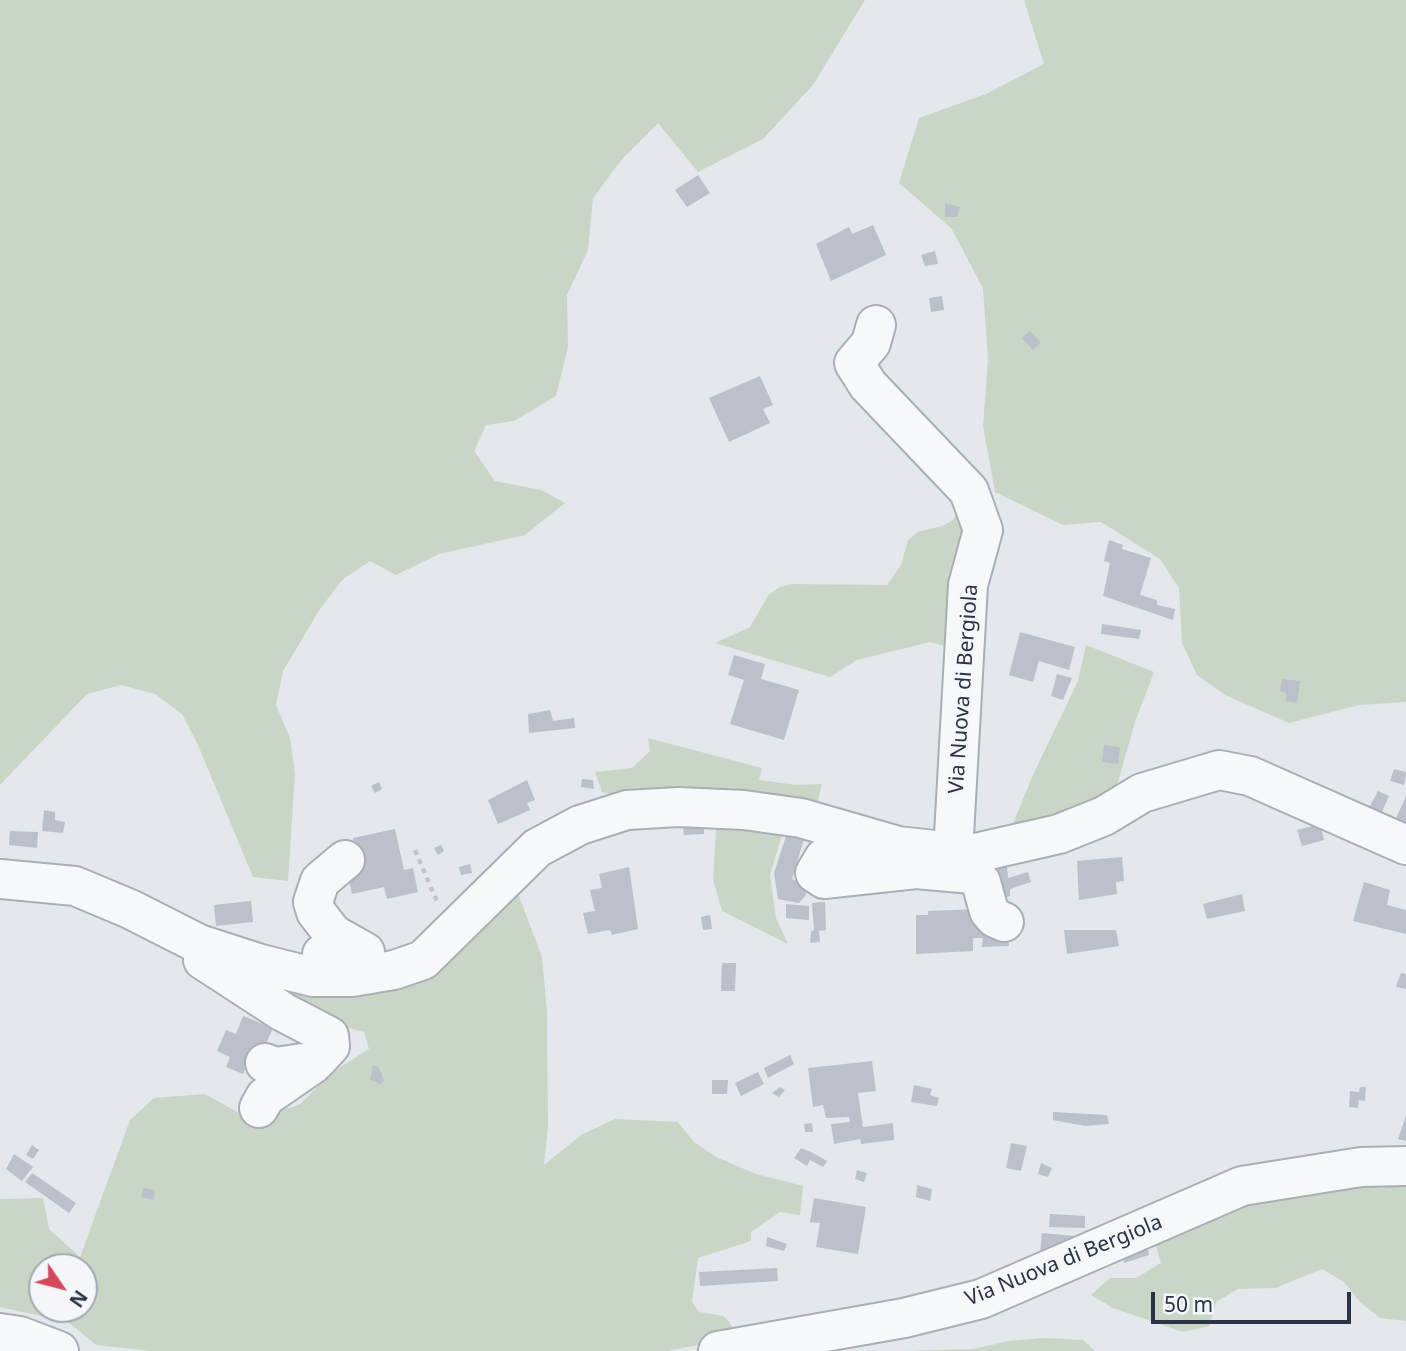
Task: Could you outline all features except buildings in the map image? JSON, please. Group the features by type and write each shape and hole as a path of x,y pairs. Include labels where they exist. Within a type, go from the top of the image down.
{"street":[{"name":"Via Nuova di Bergiola","path":"876,325 876,335 854,363 868,385 969,491 984,530 968,585 953,853"},
{"path":"0,879 75,886 130,909 182,936 301,975 352,977 394,970 423,960 537,848 580,825 627,810 678,807 744,810 801,818 898,846 971,854 1059,834 1104,816 1142,793 1219,770 1250,776 1406,845"},
{"path":"898,846 887,858 824,858 815,873 824,879 916,870 972,874 981,881 989,911 1004,922"},
{"path":"301,975 310,956 324,953 364,957 363,949 332,934 316,912 313,902 320,881 345,860"},
{"path":"182,936 184,945 197,956 284,1012 329,1036 330,1046 305,1073 265,1097 259,1108"},
{"path":"265,1063 276,1067 316,1061"},
{"name":"Via Nuova di Bergiola","path":"718,1351 905,1318 981,1299 1242,1186 1361,1167 1406,1166"},
{"path":"0,1333 20,1336 59,1351"}],"path":[{"path":"415,850 438,902 439,914"}],"green space":[{"path":"0,0 865,0 813,85 763,139 698,172 658,123 622,159 593,198 588,250 567,295 568,346 556,396 514,421 486,425 474,451 495,481 541,490 565,503 525,535 439,554 396,575 370,561 342,580 320,609 283,671 276,705 290,738 295,773 288,881 253,877 198,745 182,714 155,694 121,685 87,694 0,785"},
{"path":"1024,0 1406,0 1406,702 1359,705 1289,723 1225,695 1197,675 1182,643 1179,588 1160,559 1101,522 1063,525 995,492 983,426 988,359 983,288 951,228 899,183 919,118 986,94 1044,64"},
{"path":"967,498 973,517 945,646 930,642 857,660 830,677 715,643 750,627 769,594 780,587 792,584 887,585 901,565 908,540 918,532 942,526 953,520"},
{"path":"1086,645 1154,672 1135,722 1112,803 1007,838 1033,775 1078,681"},
{"path":"648,738 762,768 759,780 796,785 822,784 817,804 616,796 602,792 595,772 632,768 650,751"},
{"path":"717,816 785,825 770,875 776,918 788,944 722,911 713,879"},
{"path":"514,883 542,957 547,1012 548,1125 544,1165 581,1135 615,1119 678,1122 694,1142 716,1157 756,1174 803,1186 800,1215 780,1212 751,1232 751,1241 698,1258 692,1302 699,1312 724,1316 732,1326 729,1339 667,1351 151,1351 96,1345 69,1323 98,1323 98,1253 81,1253 130,1120 154,1098 205,1094 250,1119 299,1105 334,1071 369,1049 364,1032 337,1025 234,975 353,986"},
{"path":"1406,1184 1406,1321 1380,1318 1360,1302 1344,1282 1322,1269 1275,1288 1238,1289 1216,1302 1209,1326 1183,1332 1113,1308 1091,1295 1110,1278 1136,1278 1161,1263 1154,1239 1219,1210 1335,1186"},
{"path":"43,1198 49,1229 76,1253 28,1253 28,1313 0,1307 0,1199"},
{"path":"1045,1338 1083,1340 1095,1351 900,1351 973,1349 1009,1341"}]}
